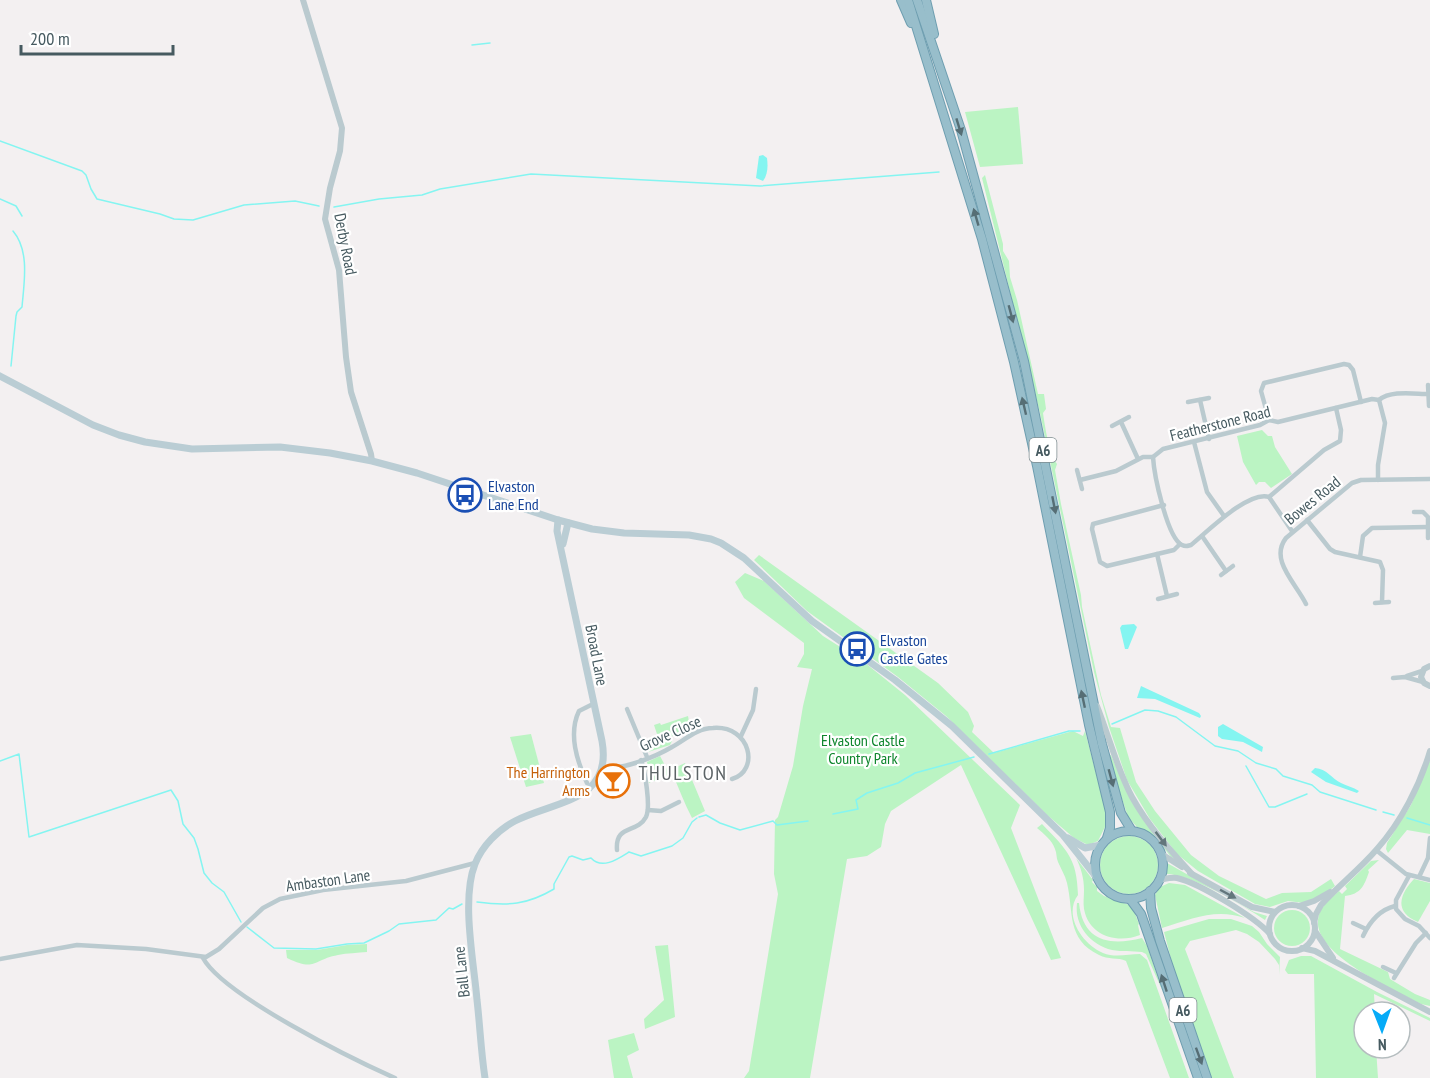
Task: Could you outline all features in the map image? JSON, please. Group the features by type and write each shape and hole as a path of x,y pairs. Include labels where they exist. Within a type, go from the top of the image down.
{"highway":[{"name":"A6","path":"901,0 927,61 982,239 1014,362 1089,725 1110,812 1110,828 1107,838"},
{"path":"908,0 927,61"},
{"name":"A6","path":"917,0 942,71 982,203 1024,362 1049,476 1091,692 1116,795 1122,813 1132,831"},
{"path":"926,0 942,71"},
{"path":"1132,831 1152,841 1160,853 1162,867 1159,880 1143,896 1130,898 1109,891 1098,879 1096,854 1107,838 1119,832 1132,831"},
{"name":"A6","path":"1150,891 1160,941 1207,1078"},
{"name":"A6","path":"1130,898 1145,924 1197,1078"}],"main road":[{"path":"0,376 93,425 145,442 192,448 292,448 372,461 463,487 568,523 612,532 703,537 721,543 739,554 812,621 895,680 952,726 1063,835 1098,879"},
{"name":"Broad Lane","path":"558,520 557,531 603,748 602,766"},
{"name":"Broad Lane","path":"562,549 568,523"},
{"path":"475,863 490,840 506,827 527,816 563,804 583,794 594,783 602,766"},
{"path":"1063,835 1085,848 1101,845"},
{"name":"Ball Lane","path":"475,863 470,881 469,911 485,1078"}],"street":[{"name":"Derby Road","path":"303,0 342,128 340,151 325,219 339,270 348,377 372,461"},
{"path":"1269,420 1261,391 1264,383 1344,364 1349,364 1353,370 1361,402"},
{"path":"1428,385 1429,406"},
{"name":"Featherstone Road","path":"1180,544 1171,532 1153,458 1163,449 1209,439 1260,425 1269,420 1278,422 1372,399 1379,400 1392,394 1428,394"},
{"path":"1188,402 1209,398"},
{"path":"1200,400 1209,439"},
{"path":"1378,480 1378,465 1385,423 1379,400"},
{"path":"1164,505 1095,522 1092,527 1100,562 1103,566 1174,550 1180,544 1187,546 1241,505 1260,497 1269,497 1324,450 1340,441 1341,430 1336,408"},
{"path":"1112,426 1129,417"},
{"path":"1121,422 1138,459"},
{"path":"1194,442 1207,492 1224,516"},
{"path":"1080,480 1116,471 1143,457 1153,458"},
{"path":"1077,470 1082,489"},
{"name":"Bowes Road","path":"1305,604 1280,561 1281,544 1292,531 1352,483 1361,480 1430,479"},
{"path":"1269,497 1292,531"},
{"path":"1414,512 1426,514 1428,538"},
{"path":"1307,520 1329,549 1376,560 1382,565 1382,602"},
{"path":"1360,557 1363,536 1372,528 1428,524"},
{"path":"1202,536 1226,571"},
{"path":"1157,554 1167,596"},
{"path":"1221,575 1233,566"},
{"path":"1158,599 1177,594"},
{"path":"1375,603 1389,602"},
{"path":"1430,661 1426,668 1426,684 1430,691"},
{"path":"1393,678 1405,677 1426,668"},
{"path":"1405,677 1426,684"},
{"path":"732,779 741,776 747,765 745,741 741,736 753,710 756,689"},
{"path":"1091,692 1133,798 1165,845 1192,874"},
{"path":"587,783 575,752 575,724 581,709 593,704"},
{"path":"627,709 647,757"},
{"name":"Grove Close","path":"602,766 620,768 667,749 705,729 727,729 741,736"},
{"path":"1314,923 1318,910 1376,850 1403,811 1430,751"},
{"path":"617,850 618,837 643,820 648,810 641,760"},
{"path":"741,776 744,782"},
{"path":"648,810 661,811 679,802"},
{"path":"1419,878 1428,858 1430,838"},
{"path":"1376,850 1409,876 1430,880"},
{"path":"1160,853 1192,874 1252,907 1275,912"},
{"name":"Ambaston Lane","path":"203,958 219,949 251,918 280,899 323,890 406,881 475,863"},
{"path":"1363,936 1380,913 1395,906 1409,876"},
{"path":"1159,880 1175,878 1191,884 1255,919 1284,949 1290,951 1302,948 1315,951 1430,1012"},
{"path":"1270,934 1270,922 1275,912 1284,906 1298,906 1314,901 1334,891"},
{"path":"1298,906 1309,912 1315,931 1335,961"},
{"path":"1395,906 1405,920 1419,926 1430,938"},
{"path":"1353,923 1366,929"},
{"path":"1302,948 1311,940 1315,931"},
{"path":"1383,967 1395,975 1416,943 1426,933"},
{"path":"0,959 28,956 77,945 146,949 203,958 214,973 267,1011 394,1078"}],"green space":[{"path":"1018,107 1023,164 980,167 965,112"},
{"path":"985,175 1003,251 1009,261 1010,277 1038,394 1044,394 1046,409 1043,413 1046,432 1057,464 1055,470 1061,504 1101,695 1111,727 1120,728 1136,782 1155,811 1191,855 1219,876 1266,899 1282,893 1311,892 1331,879 1335,886 1324,895 1304,903 1288,901 1270,907 1255,904 1198,871 1177,854 1150,819 1127,780 1109,727 1094,672 1040,413 982,178"},
{"path":"1262,430 1268,436 1272,436 1275,447 1292,474 1271,488 1265,482 1259,482 1256,485 1243,462 1237,436"},
{"path":"759,555 938,683 968,712 974,726 972,732 994,753 1073,731 1083,736 1085,731 1107,823 1098,841 1088,845 1074,838 1046,814 946,716 898,677 807,611 754,560"},
{"name":"Elvaston Castle Country Park","path":"745,573 764,581 823,636 864,662 905,695 1020,805 1011,828 1061,958 1051,960 961,765 891,811 885,824 881,847 867,856 847,859 810,1078 744,1078 749,1071 778,894 774,874 775,820 778,817 793,766 812,669 797,667 804,654 804,643 744,598 735,582"},
{"path":"688,716 691,733 688,734 684,729 671,737 670,745 648,752 647,750 660,743 654,725"},
{"path":"531,734 544,783 526,787 510,737"},
{"path":"1111,755 1124,785 1178,861 1171,857 1156,838 1137,827 1128,817 1108,756"},
{"path":"660,756 668,771 685,763 705,811 692,818 672,773 649,783 647,762"},
{"path":"1430,760 1430,834 1407,830 1388,853 1387,843 1411,805"},
{"path":"1042,824 1064,848 1073,863 1078,895 1074,903 1074,920 1082,936 1095,949 1103,953 1117,956 1140,954 1147,960 1189,1078 1170,1078 1126,961 1099,955 1088,949 1076,933 1066,880 1057,860 1054,846 1048,837 1037,828"},
{"path":"1123,836 1135,836 1150,844 1158,859 1158,871 1150,886 1135,894 1123,894 1108,886 1100,871 1100,859 1108,844"},
{"path":"1076,858 1093,880 1097,891 1104,896 1132,906 1139,924 1140,935 1122,939 1113,938 1105,936 1092,926 1084,909 1083,881"},
{"path":"1379,860 1368,870 1361,888 1345,896 1340,949 1388,972 1390,979 1430,1000 1430,1006 1421,1004 1358,970 1329,946 1320,933 1318,920 1320,911 1339,891 1342,894 1347,889 1345,886 1371,861"},
{"path":"1167,863 1230,898 1202,884 1176,875 1165,874"},
{"path":"1414,879 1430,883 1430,901 1418,922 1405,913 1401,903 1405,891"},
{"path":"1169,883 1185,885 1245,918 1213,914 1162,928 1155,895 1160,887"},
{"path":"1232,900 1254,912 1267,916 1265,920"},
{"path":"1077,903 1079,903 1086,926 1100,938 1119,941 1142,938 1163,992 1146,954 1112,950 1091,939 1081,927"},
{"path":"1292,910 1305,915 1310,928 1305,941 1292,946 1279,941 1274,928 1279,915"},
{"path":"1209,919 1231,919 1252,926 1280,957 1279,975 1279,965 1259,942 1236,930 1190,941 1185,949 1234,1078 1210,1078 1176,978 1164,932"},
{"path":"367,944 367,952 338,955 309,965 287,958 286,950 317,950"},
{"path":"668,945 675,1017 645,1029 644,1019 664,1000 655,946"},
{"path":"1311,956 1393,1000 1386,1000 1374,994 1374,1000 1352,1000 1352,1060 1377,1060 1378,1078 1316,1078 1314,974 1288,974 1285,970 1289,960"},
{"path":"1412,1009 1430,1018 1430,1021 1412,1012"},
{"path":"634,1033 639,1050 627,1056 633,1078 614,1078 608,1040"}],"water":[{"path":"763,155 767,158 768,164 763,181 756,178 759,156"},
{"path":"1134,624 1137,627 1128,649 1125,649 1120,628 1122,625"},
{"path":"1141,686 1199,713 1200,718 1155,699 1137,698"},
{"path":"1223,724 1263,747 1262,752 1243,742 1222,739 1218,736 1218,727"},
{"path":"1315,768 1323,770 1341,783 1359,791 1357,793 1326,782 1311,772"}],"waterway":[{"path":"472,45 490,43"},
{"path":"0,141 82,171 97,199 174,219 193,220 244,205 295,201 319,206"},
{"path":"334,207 379,199 422,195 440,189 531,174 760,186 939,172"},
{"path":"0,199 16,206 22,216"},
{"path":"11,366 16,316 22,307 25,278 22,248 13,231"},
{"path":"1112,724 1145,710 1158,711 1176,717 1215,746 1238,751 1256,763 1276,769 1283,776 1312,785 1320,792 1376,810"},
{"path":"989,754 1069,731 1080,731"},
{"path":"0,761 19,754 29,837 171,790 178,801 183,824 194,838 204,873 224,892 241,922"},
{"path":"833,814 858,809 856,800 867,793 898,783 915,773 974,757"},
{"path":"1246,766 1269,807 1275,807 1307,794"},
{"path":"1383,812 1394,815"},
{"path":"699,817 706,815 740,830 773,821 777,825 808,821"},
{"path":"477,902 517,903 544,894 554,889 554,884 569,857 572,856 583,860 591,858 605,863 629,852 641,856 672,846 683,838 692,822 697,818"},
{"path":"1407,818 1430,825"},
{"path":"247,927 274,948 316,949 364,943 399,924 436,920 449,908 453,909 462,904"}],"place":[{"name":"Elvaston Lane End","path":"465,495"},
{"name":"Elvaston Castle Gates","path":"857,649"},
{"name":"The Harrington Arms","path":"613,781"}],"district":[{"name":"THULSTON","path":"683,773"}]}
